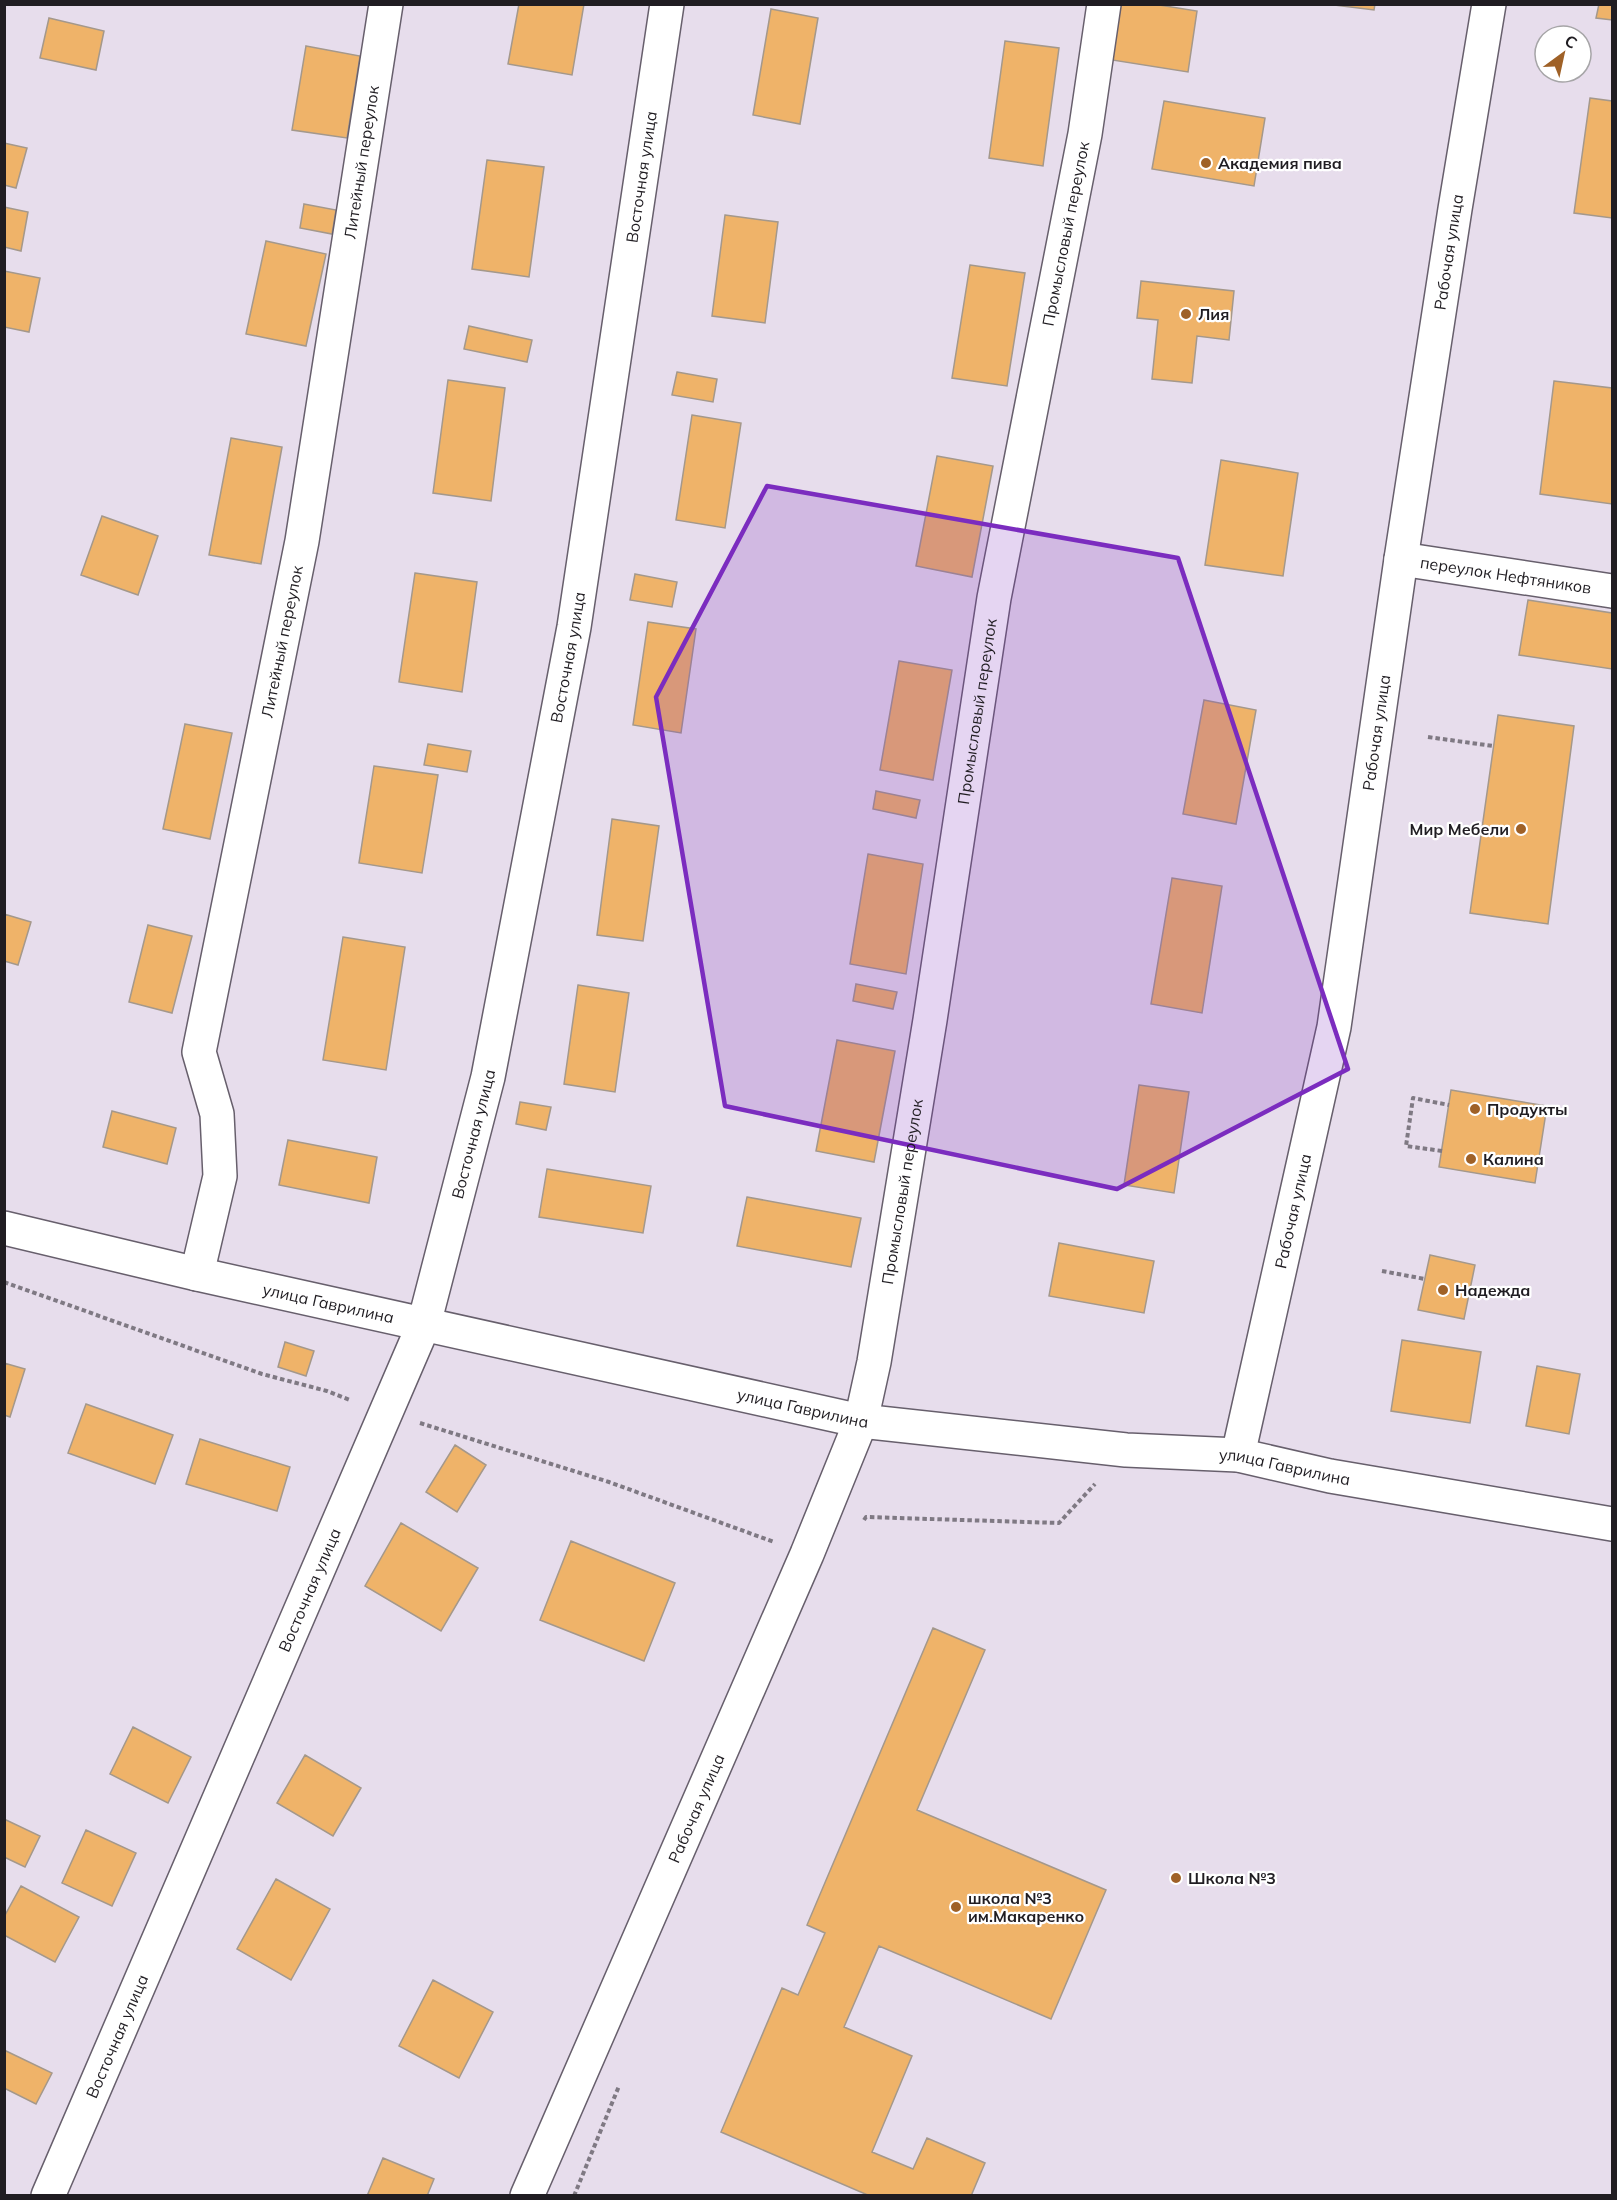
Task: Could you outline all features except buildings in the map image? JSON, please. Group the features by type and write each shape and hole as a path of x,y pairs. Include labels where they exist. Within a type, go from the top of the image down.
{"street":[{"name":"Литейный переулок","path":"197,1274 220,1176 217,1114 199,1052 302,541 386,4"},
{"name":"Восточная улица","path":"48,2196 424,1324 488,1077 572,639 667,4"},
{"name":"Промысловый переулок","path":"861,1421 874,1362 930,1020 994,598 1085,134 1104,4"},
{"name":"Рабочая улица","path":"1238,1455 1334,1027 1401,559 1489,4"},
{"name":"переулок Нефтяников","path":"1401,559 1612,591"},
{"name":"улица Гаврилина","path":"4,1228 197,1274 861,1421 1126,1450 1238,1455 1330,1476 1612,1524"},
{"name":"Рабочая улица","path":"527,2196 807,1554 861,1421"}],"path":[{"path":"1428,736 1494,746"},
{"path":"1442,1151 1406,1146 1413,1098 1449,1106"},
{"path":"1382,1271 1425,1279"},
{"path":"866,1517 1059,1523 1126,1450"}],"highlighted area":[{"path":"767,486 1178,558 1348,1069 1117,1189 725,1106 656,697"}],"place":[{"name":"Академия пива","path":"1206,163"},
{"name":"Лия","path":"1186,314"},
{"name":"Мир Мебели","path":"1521,829"},
{"name":"Продукты","path":"1475,1109"},
{"name":"Калина","path":"1471,1159"},
{"name":"Надежда","path":"1443,1290"},
{"name":"Школа №3","path":"1176,1878"},
{"name":"школа №3 им.Макаренко","path":"956,1907"}]}
